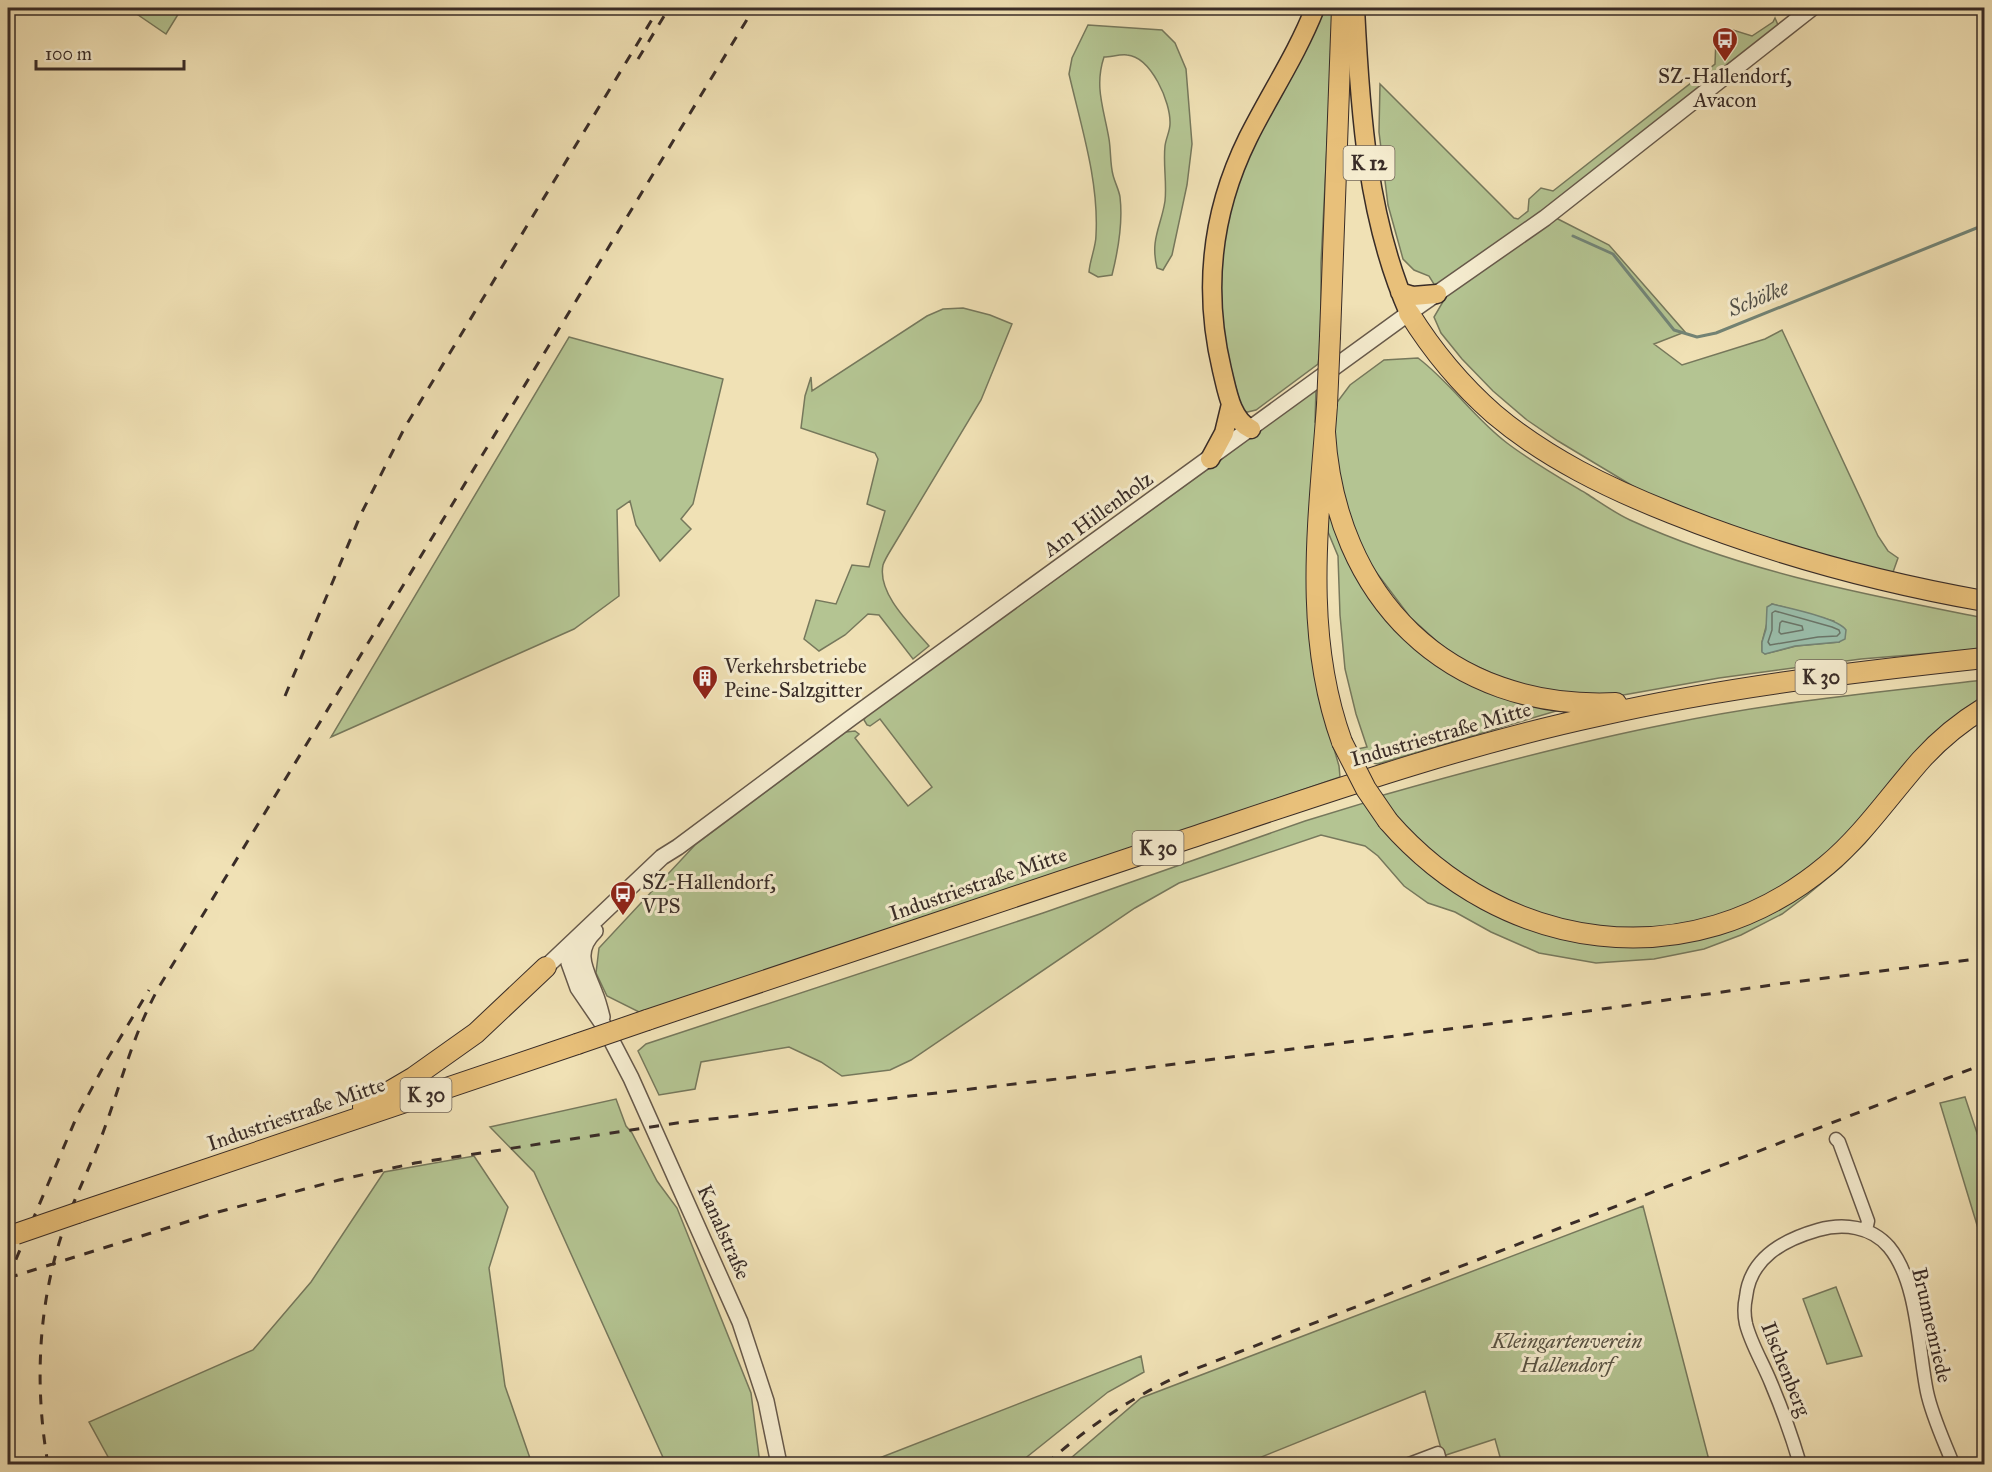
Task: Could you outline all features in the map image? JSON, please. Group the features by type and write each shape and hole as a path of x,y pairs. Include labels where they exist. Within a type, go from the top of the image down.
{"highway":[{"path":"1342,8 1327,405 1320,479 1316,601 1323,677 1333,719 1365,789 1388,821 1417,851 1449,878 1484,900 1521,917 1560,929 1600,936 1640,938 1679,934 1718,925 1752,912 1784,896 1815,875 1855,838 1936,745 1984,708"},
{"path":"1409,314 1458,378 1518,433 1570,467 1632,498 1724,534 1817,564 1910,588 1984,601"},
{"path":"1325,432 1334,494 1352,550 1377,594 1425,645 1472,675 1504,689 1533,697 1591,704 1676,700"},
{"name":"Industriestraße Mitte","path":"12,1236 647,1020 1399,769 1586,718 1676,700 1776,683 1984,658"},
{"path":"276,1146 363,1107 414,1077 476,1033 546,967"}],"main road":[{"path":"1251,429 1244,426 1231,404 1216,342 1213,318 1213,256 1225,194 1241,153 1297,50 1315,8"},
{"name":"K 12","path":"1355,8 1357,50 1372,187 1385,246 1409,314"},
{"path":"1400,292 1413,296 1437,294"},
{"path":"1210,459 1224,433 1231,404"}],"street":[{"name":"Am Hillenholz","path":"546,967 662,857 678,848 860,711 1545,218 1812,8"},
{"name":"Am Hillenholz","path":"585,971 584,945 588,938 647,883 678,848"},
{"path":"569,963 576,938"},
{"path":"546,967 569,963 585,971"},
{"name":"Kanalstraße","path":"569,963 578,988 604,1026 632,1078 740,1322 763,1391 779,1464"},
{"name":"Kanalstraße","path":"585,971 596,996 604,1026"},
{"path":"1836,1139 1868,1221 1866,1230"},
{"name":"Ilschenberg","path":"1800,1464 1771,1383 1746,1324 1744,1308 1746,1290 1760,1260 1776,1248 1799,1236 1821,1229 1842,1227 1866,1230"},
{"name":"Brunnenriede","path":"1866,1230 1878,1237 1889,1248 1908,1288 1927,1394 1953,1464"},
{"path":"1409,1464 1439,1459"}],"green space":[{"path":"128,8 182,8 166,34"},
{"path":"1321,8 1334,8 1321,263 1321,344 1318,364 1256,410 1243,413 1227,356 1216,292 1230,191"},
{"path":"1775,18 1784,39 1556,218 1609,245 1685,332 1654,344 1682,365 1765,339 1782,330 1878,536 1888,551 1898,558 1892,575 1812,560 1666,506 1527,420 1493,391 1441,333 1434,317 1444,300 1429,276 1414,270 1403,259 1388,205 1379,132 1380,84 1514,218 1518,219 1528,211 1529,199 1541,188 1553,191 1715,64 1716,38 1733,30 1752,36 1773,22"},
{"path":"1088,25 1162,30 1175,43 1186,69 1192,144 1187,185 1172,255 1163,270 1157,268 1155,249 1165,201 1165,153 1170,127 1169,115 1163,93 1151,72 1136,58 1124,55 1104,57 1100,78 1112,171 1120,197 1118,246 1112,275 1098,277 1089,272 1096,240 1095,194 1069,74 1072,58"},
{"path":"963,308 1012,324 981,400 883,565 885,587 890,598 929,646 913,659 879,615 868,614 845,635 819,651 804,639 816,600 836,604 852,565 869,567 885,511 867,504 878,459 875,453 801,428 805,396 811,377 812,391 927,316 943,309"},
{"path":"569,337 723,379 693,504 681,519 691,529 660,561 636,525 630,501 617,510 619,596 574,629 331,737"},
{"path":"1418,358 1507,443 1546,470 1630,520 1716,554 1760,568 1804,580 1984,618 1984,649 1861,659 1719,678 1612,697 1524,688 1463,660 1441,645 1410,617 1370,564 1344,505 1334,447 1335,405 1350,385 1384,360","holes":["1772,604 1834,621 1839,642 1796,646 1765,654 1762,651 1762,642"]},
{"path":"1316,388 1315,422 1318,424 1314,663 1319,697 1339,766 1340,777 645,1015 607,996 596,973 599,948 695,845 846,732 855,731 859,734 855,738 908,806 932,787 880,719 870,726 864,720 866,716 1218,462"},
{"path":"1325,479 1401,631 1566,708 1378,764 1362,761 1353,750 1367,747 1345,669 1338,556 1328,532"},
{"path":"1984,680 1984,696 1850,833 1795,880 1738,910 1675,927 1597,928 1517,908 1429,856 1380,796 1559,748 1707,716 1826,698"},
{"path":"1965,730 1933,760 1865,843 1841,867 1782,914 1741,935 1704,949 1654,959 1596,963 1539,953 1491,932 1455,912 1428,903 1404,886 1378,856 1365,846 1321,835 1179,883 1135,908 911,1060 890,1070 842,1076 821,1062 789,1047 701,1062 695,1089 659,1095 638,1051 646,1044 1043,913 1305,821 1367,802 1413,855 1582,939 1768,910 1930,758"},
{"path":"1965,1097 1984,1154 1984,1248 1940,1103"},
{"path":"616,1099 626,1126 657,1181 677,1208 751,1393 760,1464 666,1464 534,1172 490,1127"},
{"path":"474,1156 508,1207 489,1268 505,1386 532,1464 112,1464 89,1422 253,1350 311,1282 384,1172"},
{"name":"Kleingartenverein Hallendorf","path":"1643,1206 1710,1464 1502,1464 1495,1439 1443,1456 1425,1391 1244,1464 1064,1464 1141,1398"},
{"path":"1836,1287 1862,1356 1827,1364 1803,1299"},
{"path":"1141,1356 1144,1372 1108,1392 1018,1464 864,1464"}],"water":[{"path":"1772,604 1833,621 1846,630 1845,639 1839,642 1795,646 1765,654 1762,652 1762,642 1766,629 1767,607"}],"waterway":[{"name":"Schölke","path":"1573,236 1613,254 1674,330 1697,337 1716,333 1984,225"}],"railway":[{"path":"285,696 361,514 405,427 659,8"},
{"path":"638,59 669,8"},
{"path":"48,1464 40,1374 41,1343 49,1283 65,1225 100,1140 135,1039 150,1004 754,8"},
{"path":"8,1278 218,1212 339,1180 415,1163 677,1123 1066,1078 1984,958"},
{"path":"8,1278 77,1116 108,1058 149,990"},
{"path":"1046,1464 1079,1436 1132,1400 1190,1371 1984,1064"}],"place":[{"name":"SZ-Hallendorf, Avacon","path":"1725,63"},
{"name":"Verkehrsbetriebe Peine-Salzgitter","path":"705,701"},
{"name":"SZ-Hallendorf, VPS","path":"623,917"}]}
